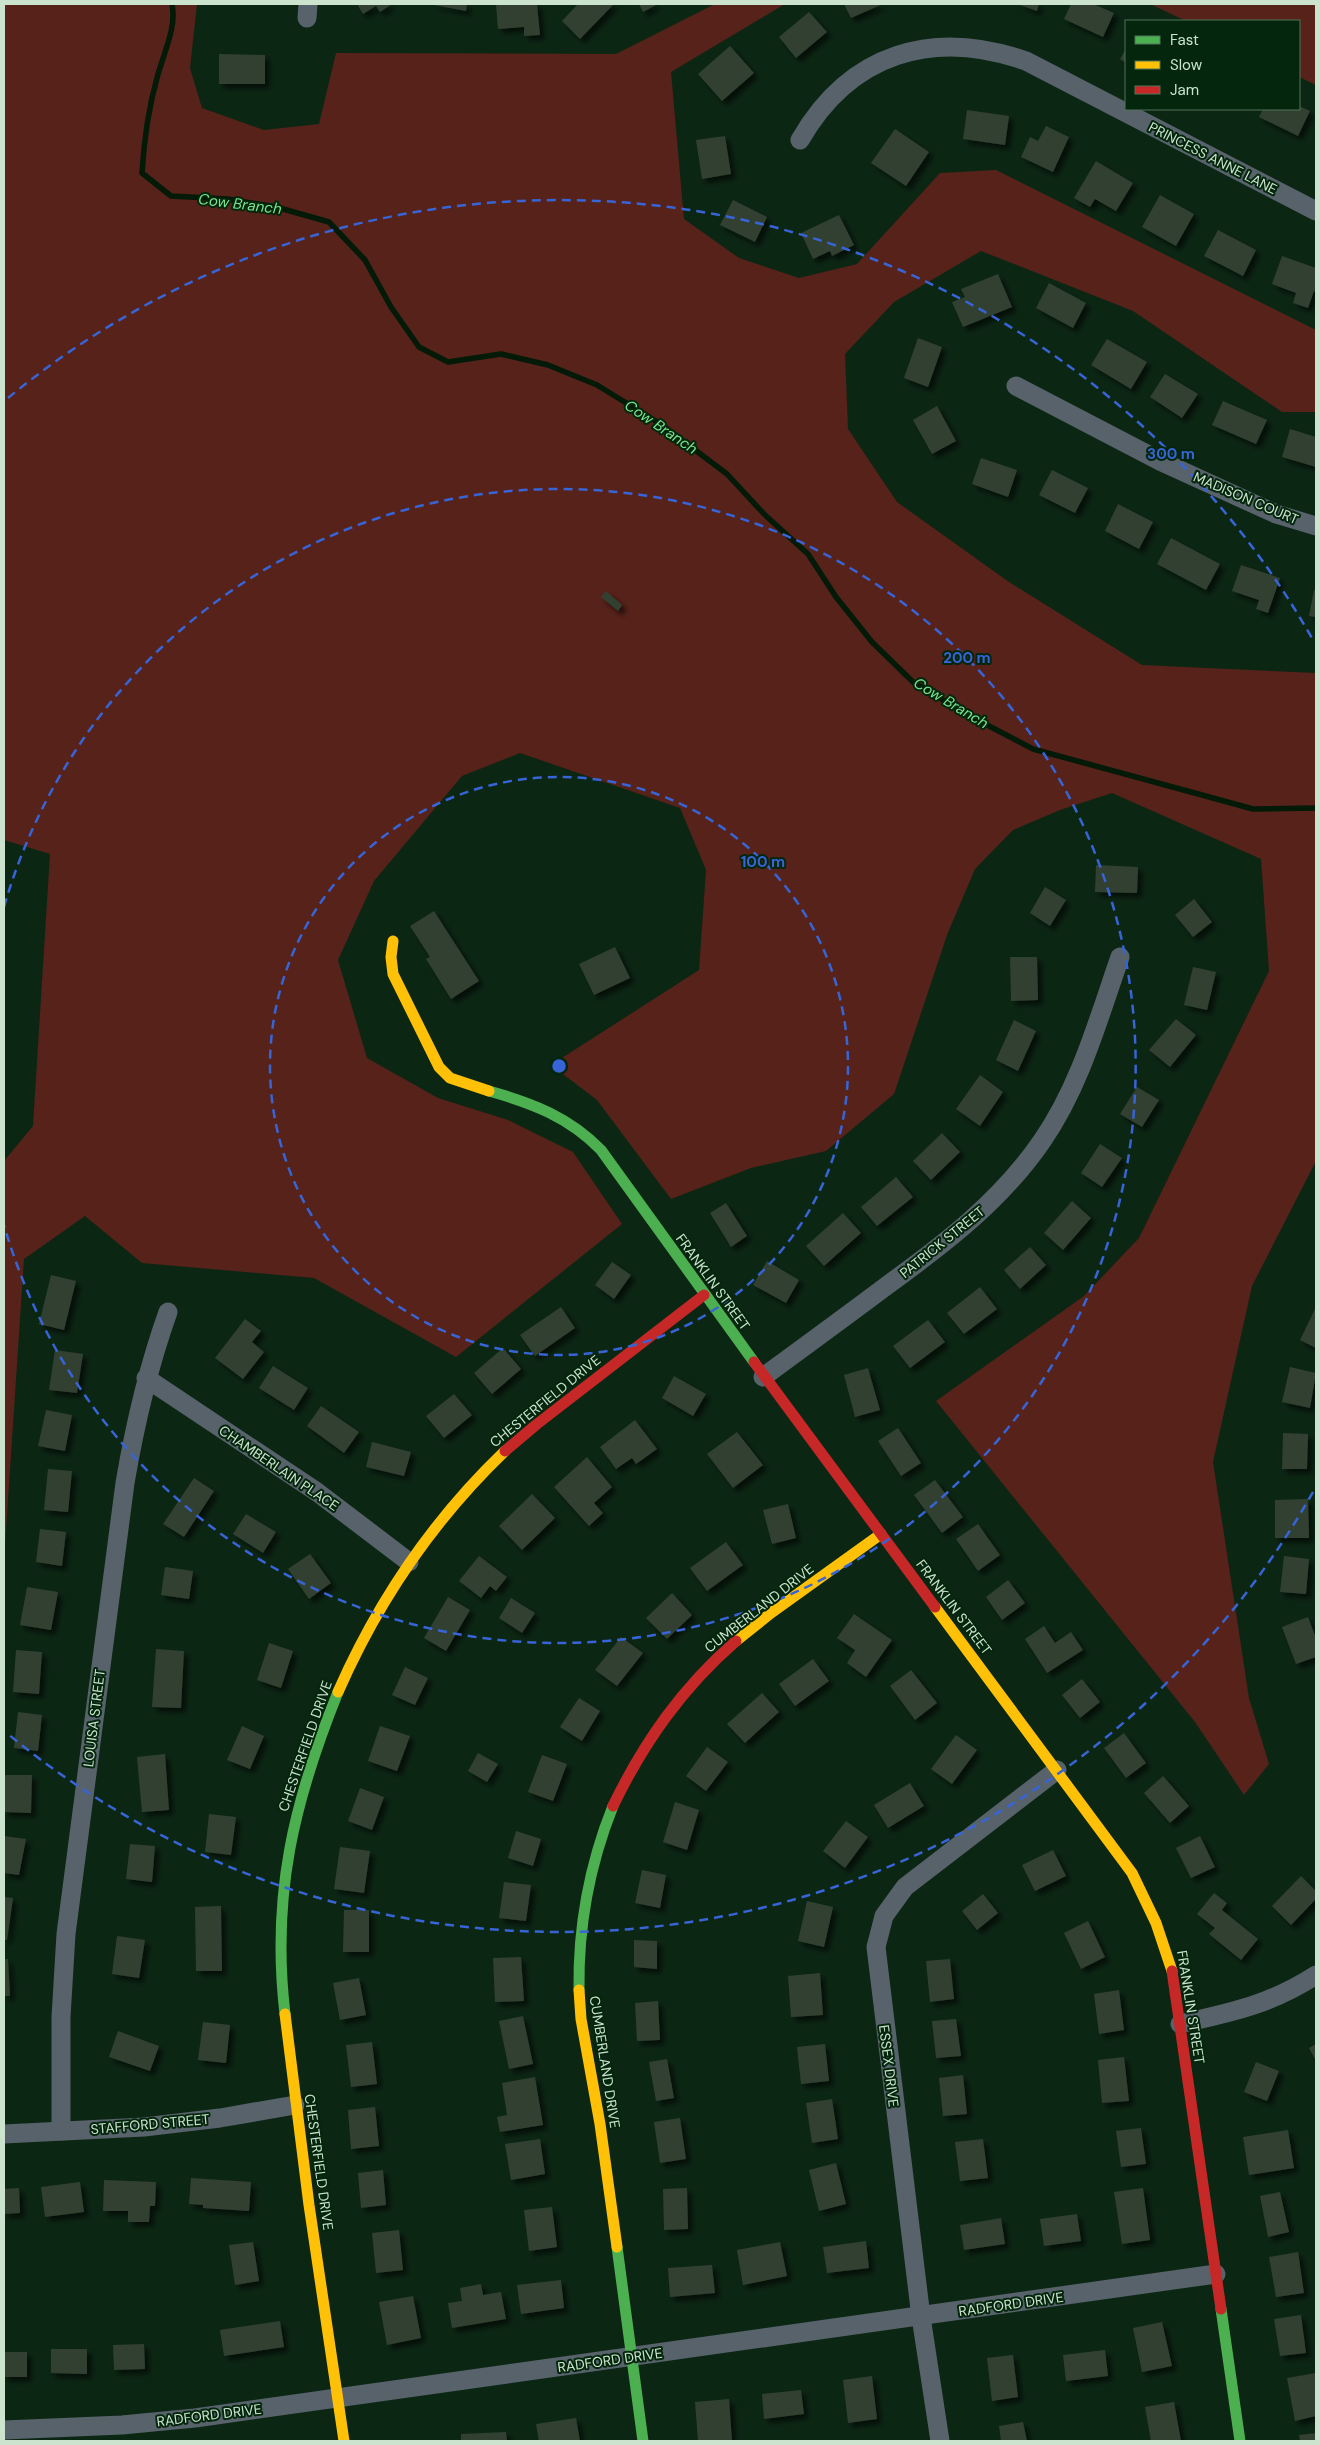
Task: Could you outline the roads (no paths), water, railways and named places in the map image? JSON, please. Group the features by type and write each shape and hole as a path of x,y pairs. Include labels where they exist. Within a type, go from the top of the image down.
{"street":[{"name":"PRINCESS ANNE LANE","path":"800,140 811,121 828,99 849,80 868,68 894,56 921,48 975,47 1004,53 1026,61 1316,211"},
{"name":"MADISON COURT","path":"1016,386 1169,465 1276,514 1316,526"},
{"name":"FRANKLIN STREET","path":"393,941 391,957 393,974 439,1068 450,1078 463,1084 549,1110 570,1121 589,1136 601,1150 704,1296 1132,1873 1150,1905 1164,1940 1173,1976 1240,2441"},
{"name":"PATRICK STREET","path":"764,1376 956,1235 994,1200 1022,1168 1043,1140 1065,1102 1083,1063 1120,957"},
{"name":"CHESTERFIELD DRIVE","path":"344,2441 295,2105 280,1965 280,1926 284,1878 292,1830 305,1783 334,1705 360,1646 408,1562 455,1503 496,1460 539,1422 704,1296"},
{"name":"LOUISA STREET","path":"61,2131 61,2017 66,1934 124,1483 136,1418 146,1378 168,1312"},
{"name":"CHAMBERLAIN PLACE","path":"146,1378 317,1492 408,1562"},
{"name":"CUMBERLAND DRIVE","path":"643,2441 606,2166 579,2000 579,1939 585,1896 595,1854 606,1821 624,1780 647,1741 680,1698 704,1671 738,1640 881,1534"},
{"name":"ESSEX DRIVE","path":"940,2441 876,1963 878,1931 887,1910 905,1887 1057,1770"},
{"path":"1180,2024 1259,2004 1288,1993 1316,1975"},
{"name":"STAFFORD STREET","path":"4,2134 144,2127 220,2118 295,2105"},
{"name":"RADFORD DRIVE","path":"4,2430 46,2435 195,2418 922,2317 1216,2274"}],"waterway":[{"name":"Cow Branch","path":"172,4 173,22 151,102 145,137 142,173 171,196 227,199 276,207 329,222 365,260 391,307 419,347 448,362 501,354 548,365 597,385 662,425 727,474 765,515 808,554 836,597 872,642 913,682 968,715 1033,749 1253,809 1316,808"}]}
